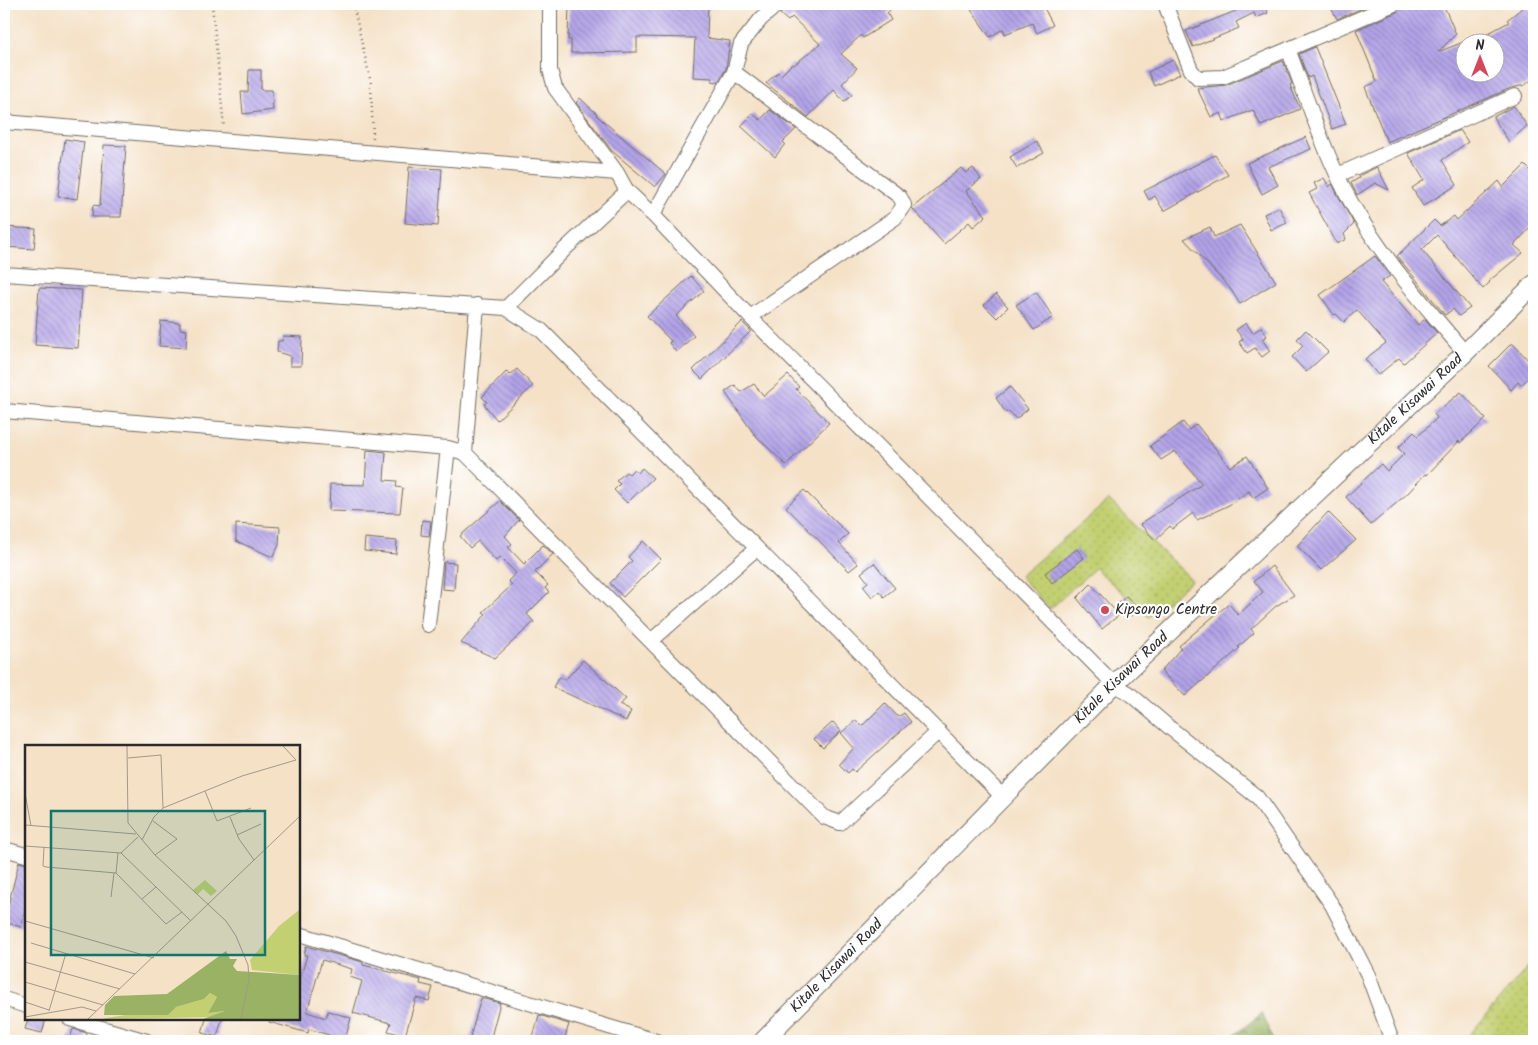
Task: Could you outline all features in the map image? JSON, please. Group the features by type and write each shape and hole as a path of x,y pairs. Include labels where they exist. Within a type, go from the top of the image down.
{"street":[{"path":"550,4 551,79 555,88 618,172 627,191 653,215 750,317 1114,684 1130,694 1257,797 1332,905 1368,975 1392,1041"},
{"path":"653,215 734,72 741,44 761,18 778,4"},
{"path":"1165,4 1191,70 1198,78 1223,77 1394,4"},
{"path":"1288,49 1323,143 1352,204 1392,266 1464,353"},
{"path":"734,72 900,197 904,205 895,218 750,317"},
{"path":"1338,175 1515,96"},
{"path":"4,122 618,172"},
{"path":"506,308 627,191"},
{"path":"4,274 506,308 541,330 1004,798"},
{"name":"Kitale Kisawai Road","path":"763,1041 1114,684 1464,353 1534,284"},
{"path":"465,453 478,305"},
{"path":"4,411 448,448 465,453 824,817 840,823 939,732"},
{"path":"428,625 448,448"},
{"path":"651,641 757,548"},
{"path":"4,848 25,855"},
{"path":"300,934 656,1041"},
{"path":"4,1000 25,1006"},
{"path":"72,1020 103,1035 147,1041"}],"path":[{"path":"212,4 225,139"},
{"path":"353,4 371,83 374,153"}],"green space":[{"path":"1109,500 1192,580 1149,617 1095,568 1050,609 1020,576"},
{"path":"1534,960 1534,1041 1464,1041"},
{"path":"1262,1013 1274,1041 1227,1041"}],"building":[{"path":"569,4 620,4 620,6 708,4 707,38 730,41 726,69 718,82 712,81 712,78 693,77 695,38 637,37 637,52 571,53 571,40 568,40"},
{"path":"787,4 850,4 856,10 863,4 896,4 887,13 891,20 863,38 861,35 841,54 857,68 842,84 852,95 844,102 834,90 808,117 766,83 778,72 781,75 792,64 794,65 820,44 792,17 788,21 780,14"},
{"path":"967,4 1042,4 1053,25 1037,33 1032,23 1005,34 1003,29 990,37"},
{"path":"1241,4 1273,4 1266,7 1268,13 1256,18 1254,13 1236,22 1239,28 1193,47 1186,31 1243,8"},
{"path":"1329,4 1372,4 1337,19"},
{"path":"1403,4 1443,4 1456,34 1438,52 1456,45 1456,82 1506,82 1506,32 1490,32 1509,22 1507,20 1526,5 1534,15 1534,78 1525,85 1511,88 1387,142 1365,87 1377,82 1356,30 1397,12"},
{"path":"1315,47 1346,124 1332,129 1312,76 1308,78 1299,54"},
{"path":"1173,60 1180,74 1154,86 1148,72"},
{"path":"1283,61 1300,109 1261,126 1253,110 1224,121 1221,113 1211,117 1197,88 1226,85"},
{"path":"249,70 261,70 261,90 272,90 273,110 243,114 241,92 248,92"},
{"path":"580,98 596,115 666,174 655,187 612,151 576,103"},
{"path":"1514,106 1527,126 1509,142 1493,117"},
{"path":"770,110 796,129 783,142 785,144 775,157 741,126 753,114 760,120"},
{"path":"1460,130 1468,142 1442,160 1457,185 1423,206 1412,188 1424,180 1408,153"},
{"path":"1306,137 1311,149 1268,167 1278,185 1262,194 1247,163"},
{"path":"65,139 84,142 77,199 58,196"},
{"path":"1037,141 1044,153 1017,168 1010,157"},
{"path":"104,145 126,146 121,217 92,217 93,205 100,206"},
{"path":"1215,155 1228,175 1164,211 1155,196 1149,200 1144,191"},
{"path":"1525,165 1534,174 1534,224 1514,245 1523,253 1489,281 1483,289 1437,235 1422,250 1470,308 1459,316 1453,309 1445,315 1397,256 1434,220 1440,226 1454,216 1457,220 1499,181 1503,187"},
{"path":"409,167 442,169 438,226 405,223"},
{"path":"1377,167 1389,190 1375,183 1357,195 1351,183 1359,178 1358,176"},
{"path":"961,168 966,173 973,168 981,179 966,191 986,216 973,227 969,222 944,244 912,208"},
{"path":"1324,178 1329,187 1332,184 1354,224 1344,234 1346,239 1337,244 1309,193 1317,189 1314,183"},
{"path":"1279,207 1287,223 1271,230 1264,214"},
{"path":"1240,225 1276,282 1240,304 1229,287 1184,239 1210,227 1214,237"},
{"path":"4,227 36,229 34,249 4,247"},
{"path":"1375,256 1390,276 1381,282 1418,325 1425,319 1437,333 1404,363 1399,358 1378,375 1365,359 1386,343 1357,310 1344,322 1336,314 1334,315 1320,295"},
{"path":"691,276 704,291 676,316 694,336 676,352 669,343 671,341 647,316"},
{"path":"39,288 82,290 78,348 35,345"},
{"path":"1036,292 1053,317 1034,330 1016,305"},
{"path":"996,294 1008,307 997,318 984,305"},
{"path":"161,321 180,323 180,329 187,330 186,348 159,346"},
{"path":"742,322 751,331 702,379 693,370"},
{"path":"1246,323 1253,333 1261,327 1267,336 1262,339 1270,351 1262,357 1255,348 1247,353 1239,342 1243,339 1236,330"},
{"path":"1306,330 1328,352 1306,372 1292,357 1303,346 1297,339"},
{"path":"283,336 302,337 301,366 290,366 290,356 277,352 278,341 282,341"},
{"path":"1512,343 1534,366 1534,373 1521,385 1518,382 1511,390 1489,366"},
{"path":"517,369 533,386 497,420 484,404 487,402 482,397 507,371 510,375"},
{"path":"788,375 799,387 796,389 829,423 786,465 754,434 725,392 735,385 741,392 754,384 764,396"},
{"path":"1010,387 1028,409 1016,419 1009,411 1006,413 996,398"},
{"path":"1461,392 1486,419 1460,443 1459,441 1427,475 1425,474 1408,493 1371,525 1346,497 1381,464 1387,471 1404,454 1398,448 1414,432 1418,436 1437,418 1434,414"},
{"path":"1183,422 1189,430 1196,424 1230,467 1247,456 1268,488 1253,498 1249,491 1229,505 1197,520 1193,513 1172,529 1170,526 1155,540 1140,524 1202,484 1175,451 1161,460 1150,446"},
{"path":"367,450 386,452 384,480 397,481 396,487 403,488 400,513 329,511 330,484 365,485"},
{"path":"642,468 653,478 627,503 614,490 620,484 616,481 626,472 629,474 634,469 638,473"},
{"path":"804,490 848,534 839,543 858,564 849,571 786,507"},
{"path":"500,501 519,520 505,536 512,544 508,547 524,564 543,545 553,554 535,572 548,585 545,588 549,592 527,614 534,622 495,658 461,643 486,614 483,612 512,585 508,581 516,573 500,557 496,561 478,541 470,548 460,536"},
{"path":"1328,512 1356,540 1321,570 1297,546"},
{"path":"422,520 431,521 429,536 421,535"},
{"path":"236,524 280,527 279,545 273,557 236,541"},
{"path":"365,538 397,541 396,554 364,551"},
{"path":"643,541 661,559 623,597 610,583 632,561 628,557"},
{"path":"1077,549 1084,558 1052,583 1045,573"},
{"path":"444,562 456,563 454,590 442,589"},
{"path":"874,563 895,588 884,597 879,591 872,597 863,586 868,582 861,573"},
{"path":"1272,566 1294,595 1276,606 1251,629 1254,633 1238,647 1240,648 1185,696 1161,671 1181,648 1179,646 1229,604 1238,615 1263,592 1254,581"},
{"path":"1091,584 1119,615 1102,629 1077,598"},
{"path":"1126,596 1139,608 1131,616 1118,604"},
{"path":"583,660 626,699 619,705 631,711 626,721 553,687 559,677 565,680"},
{"path":"885,703 898,717 904,713 911,722 855,772 852,769 848,773 839,764 854,748 841,733 856,720 862,726"},
{"path":"833,722 841,731 823,748 814,739"},
{"path":"19,862 25,864 25,912 21,927 4,922"},
{"path":"306,946 363,962 363,965 421,980 420,984 433,987 429,1001 416,998 405,1036 388,1031 391,1023 353,1013 362,981 350,977 352,969 322,960 307,1012 326,1018 328,1011 351,1018 345,1040 309,1029 308,1033 269,1022 269,1020 300,1020 300,980 307,955 304,955"},
{"path":"481,998 500,1003 490,1041 469,1041"},
{"path":"539,1015 569,1024 564,1041 532,1041"},
{"path":"28,1020 46,1020 42,1033 25,1029"},
{"path":"206,1020 222,1020 217,1037 202,1033"},
{"path":"73,1029 87,1033 85,1041 69,1041"}],"place":[{"name":"Kipsongo Centre","path":"1105,610"}]}
